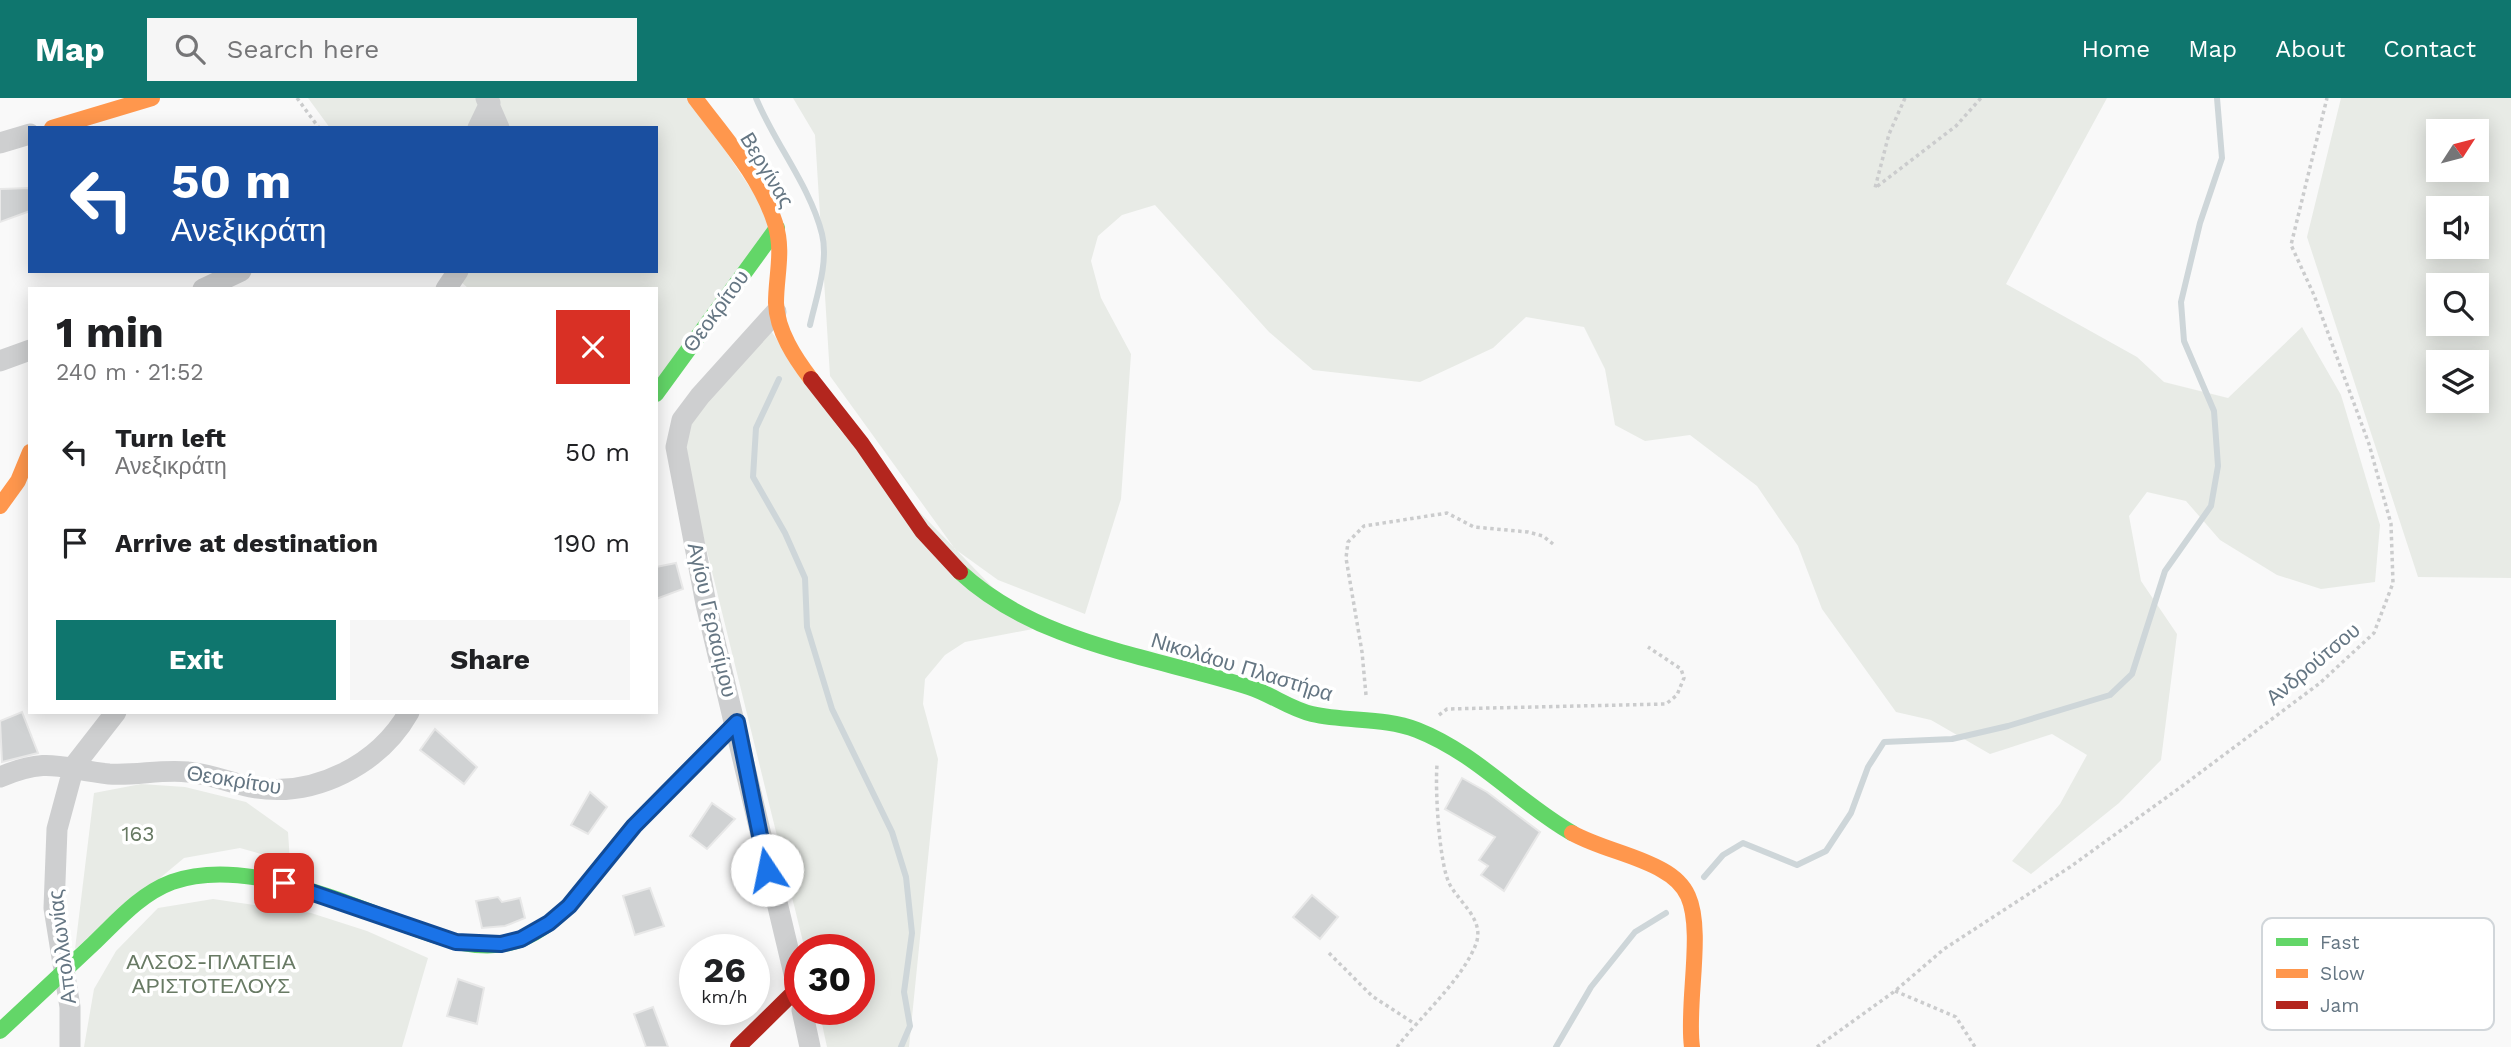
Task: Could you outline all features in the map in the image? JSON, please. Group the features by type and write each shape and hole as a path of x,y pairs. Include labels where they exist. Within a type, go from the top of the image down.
{"street":[{"path":"59,126 152,98"},
{"name":"Βεργίνας","path":"695,98 758,189 776,228 781,259 775,284 776,312"},
{"path":"479,126 488,101"},
{"path":"488,101 498,126"},
{"path":"0,143 28,135"},
{"name":"Θεοκρίτου","path":"658,391 776,228"},
{"path":"207,287 237,273"},
{"name":"Νικολάου Πλαστήρα","path":"776,312 793,350 928,537 962,575 989,595 1078,638 1252,688 1306,712 1368,718 1417,730 1445,742 1559,826 1624,858 1663,868 1680,882 1694,910 1688,982 1692,1047"},
{"name":"Αγίου Γερασίμου","path":"776,312 700,396 682,420 676,437 706,604 737,722 767,870 784,936"},
{"path":"0,361 28,351"},
{"path":"0,506 18,481 28,457"},
{"path":"74,766 114,714"},
{"name":"Θεοκρίτου","path":"0,777 35,765 74,766 121,775 186,772 258,788 293,790 331,779 363,761 393,736 408,714"},
{"path":"0,1031 148,893 177,881 211,875 248,876 284,883 456,942 501,944 521,939 549,923 569,906 629,832 737,722"},
{"name":"Απολλωνίας","path":"70,1047 65,973 55,925 54,878 60,810 74,766"},
{"path":"738,1047 784,1011"},
{"name":"Αγίου Γερασίμου","path":"805,1025 810,1047"}],"path":[{"path":"297,98 318,126"},
{"path":"1905,98 1889,134 1875,188 1956,126 1980,98"},
{"name":"Ανδρούτσου","path":"1817,1047 1895,991 1944,949 2070,867 2185,784 2320,682 2374,633 2393,583 2391,524 2369,444 2314,295 2291,245 2327,98"},
{"path":"1368,718 1362,652 1346,558 1348,542 1364,526 1447,513 1474,527 1528,532 1544,536 1553,544"},
{"path":"1417,730 1447,709 1666,704 1677,695 1684,678 1681,669 1648,647"},
{"path":"1397,1047 1463,968 1476,944 1479,930 1474,917 1448,881 1436,793 1436,766 1445,742"},
{"path":"1329,953 1372,996 1415,1024"},
{"path":"1895,991 1956,1017 1975,1047"}],"green space":[{"path":"308,98 690,98 777,228 658,391 658,287 467,287 460,281 464,273 658,273 658,126 329,126"},
{"path":"793,98 2107,98 2006,284 2137,357 2164,382 2228,398 2302,327 2341,395 2380,525 2375,582 2321,589 2277,575 2220,540 2186,501 2147,492 2129,516 2141,581 2177,634 2161,760 2119,803 2031,874 2012,861 2060,804 2087,755 2052,734 1990,754 1931,720 1896,712 1822,609 1798,546 1757,486 1690,435 1645,441 1615,425 1605,369 1584,327 1526,317 1493,348 1420,382 1313,370 1269,332 1155,205 1122,215 1098,236 1091,261 1101,298 1131,354 1121,499 1085,614 998,580 955,549 830,376 815,135"},
{"path":"2341,98 2511,98 2511,578 2418,577 2307,237"},
{"path":"771,331 840,430 1033,629 965,642 945,655 925,679 923,704 938,759 909,1047 827,1047 822,1025 875,1025 875,934 801,934 691,486 685,449 694,412"},
{"name":"163","path":"141,784 185,787 246,802 288,832 290,862 240,848 184,858 75,949 94,793"},
{"name":"ΑΛΣΟΣ-ΠΛΑΤΕΙΑ ΑΡΙΣΤΟΤΕΛΟΥΣ","path":"213,899 311,913 367,931 428,958 402,1047 84,1047 94,989 116,951 158,908"}],"building":[{"path":"28,188 28,212 0,222 0,189"},
{"path":"676,563 683,589 658,598 658,567"},
{"path":"22,712 38,753 2,762 0,721"},
{"path":"435,729 477,767 464,784 420,750"},
{"path":"1462,778 1487,792 1540,832 1504,891 1481,875 1488,866 1479,860 1495,837 1445,809"},
{"path":"590,792 607,807 588,834 571,825"},
{"path":"712,803 735,819 707,849 690,836"},
{"path":"650,888 664,926 635,935 623,896"},
{"path":"1312,895 1338,917 1320,939 1293,917"},
{"path":"498,897 502,902 520,898 525,918 505,926 482,928 476,901"},
{"path":"458,979 484,988 477,1024 447,1016"},
{"path":"653,1007 668,1047 646,1047 634,1014"}],"waterway":[{"path":"756,98 801,182 822,234 823,268 810,325"},
{"path":"1704,877 1723,855 1743,843 1797,865 1826,851 1851,813 1868,767 1884,742 1952,739 2008,726 2110,695 2132,674 2165,571 2211,506 2218,466 2214,411 2184,341 2181,302 2200,223 2222,158 2217,98"},
{"path":"779,379 756,428 753,477 785,533 805,578 807,627 832,709 892,832 906,877 912,933 904,992 910,1026 901,1047"},
{"path":"1556,1047 1591,987 1635,932 1666,913"}],"traffic: fast":[{"path":"658,391 777,228"},
{"path":"960,572 991,596 1024,616 1097,645 1249,687 1312,714 1379,721 1417,730 1459,751 1572,833"},
{"path":"0,1031 130,909 160,887 172,882 200,876 259,878 320,894 447,939 492,945 522,939 548,925 579,895 606,860"}],"traffic: slow":[{"path":"59,126 152,98"},
{"path":"695,98 751,173 768,206 779,243 777,313 783,334 811,379"},
{"path":"0,506 18,481 28,457"},
{"path":"606,860 629,831 737,722"},
{"path":"1572,833 1662,870 1686,892 1693,911 1695,928 1692,1047"}],"traffic: jam":[{"path":"811,379 862,444 922,531 960,572"},
{"path":"738,1047 784,1002"}],"route":[{"path":"284,883 456,942 483,945 511,943 531,935 559,916 634,826 737,722 767,870"}]}
